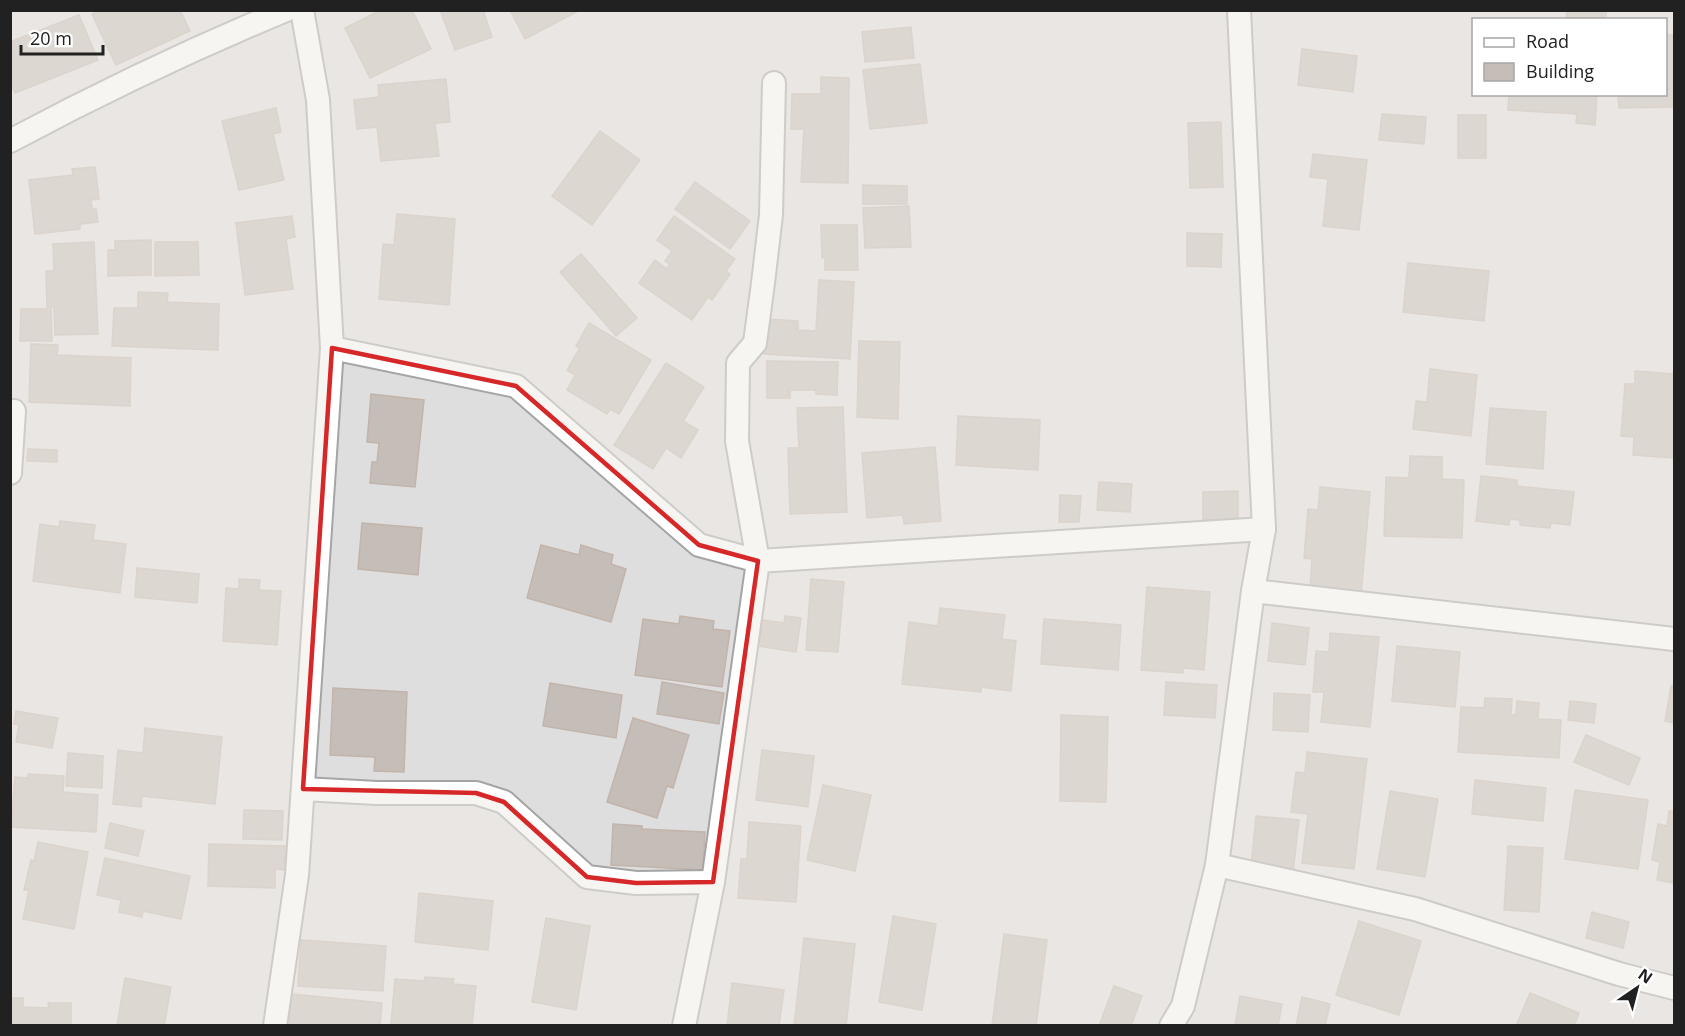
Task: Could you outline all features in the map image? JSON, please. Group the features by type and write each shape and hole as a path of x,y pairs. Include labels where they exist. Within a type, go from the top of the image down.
{"street":[{"path":"10,141 97,95 217,39 286,10"},
{"path":"275,1026 297,876 332,348 318,100 302,10"},
{"path":"1171,1026 1183,1006 1217,865 1252,591 1264,529 1239,10"},
{"path":"684,1026 713,882 758,561 737,441 738,363 755,343 765,272 771,215 774,83"},
{"path":"332,348 516,386 699,545 758,561 1264,529"},
{"path":"10,473 14,411"},
{"path":"1252,591 1674,639"},
{"path":"303,789 377,793 476,793 504,802 587,877 636,883 713,882"},
{"path":"1217,865 1415,909 1619,974 1674,988"}],"highlighted area":[{"path":"332,348 516,386 699,545 758,561 713,882 636,883 587,877 504,802 476,793 303,789"}],"shaded area":[{"path":"11,11 1674,11 1674,1025 11,1025"}],"building":[{"path":"100,10 180,10 190,31 116,65 92,14"},
{"path":"381,10 412,10 431,49 370,78 345,28"},
{"path":"440,10 483,10 492,37 455,50"},
{"path":"510,10 580,10 525,39"},
{"path":"1567,10 1606,10 1606,18 1566,18"},
{"path":"79,15 98,60 15,93 10,82 10,42"},
{"path":"911,27 914,58 865,62 862,32"},
{"path":"1667,35 1674,35 1674,107 1619,108 1618,96 1667,96"},
{"path":"1302,49 1357,56 1353,92 1298,85"},
{"path":"920,64 927,123 870,129 863,70"},
{"path":"821,77 849,78 848,183 801,182 804,129 791,129 792,94 821,94"},
{"path":"446,79 450,122 435,123 439,156 381,161 377,127 357,129 354,100 379,97 378,85"},
{"path":"1509,96 1597,96 1595,125 1576,123 1577,114 1508,110"},
{"path":"276,108 281,132 273,134 284,180 239,190 222,121"},
{"path":"1382,114 1426,117 1424,144 1379,140"},
{"path":"1458,115 1486,115 1486,158 1458,158"},
{"path":"1221,122 1223,187 1190,188 1188,123"},
{"path":"600,131 640,160 592,225 552,196"},
{"path":"1313,154 1367,160 1359,230 1323,226 1328,179 1310,177"},
{"path":"95,167 99,199 91,200 92,209 96,209 98,222 80,224 80,229 35,234 29,180 73,175 72,169"},
{"path":"695,182 750,221 730,249 675,209"},
{"path":"863,185 907,186 907,204 863,204"},
{"path":"909,206 911,247 865,248 863,208"},
{"path":"397,214 455,219 449,305 379,299 383,244 394,245"},
{"path":"292,216 295,237 286,239 293,289 245,295 236,223"},
{"path":"674,216 735,259 726,271 730,274 712,300 708,297 692,320 639,283 655,260 667,269 670,264 665,261 672,251 657,240"},
{"path":"821,225 857,225 858,270 825,270 825,257 822,258"},
{"path":"1187,233 1222,234 1221,267 1187,266"},
{"path":"151,240 151,275 108,276 108,250 115,250 115,241"},
{"path":"94,242 98,334 55,335 54,307 47,307 46,271 54,271 53,244"},
{"path":"155,242 198,242 199,275 155,276"},
{"path":"581,254 637,318 616,336 560,272"},
{"path":"1408,263 1489,271 1484,321 1403,312"},
{"path":"819,280 854,282 850,359 764,354 765,319 798,321 798,330 816,331"},
{"path":"138,292 168,293 167,302 219,304 218,350 112,346 114,308 138,308"},
{"path":"21,309 51,309 52,341 20,341"},
{"path":"589,323 651,360 619,414 610,409 607,414 567,390 575,375 567,370 580,348 576,346"},
{"path":"859,341 900,342 898,419 857,417"},
{"path":"31,344 58,345 57,355 131,358 130,406 29,402"},
{"path":"767,361 838,362 837,395 816,394 816,390 790,390 790,398 767,398"},
{"path":"666,363 704,387 683,421 698,430 681,458 666,448 653,469 614,445"},
{"path":"1430,369 1477,375 1471,436 1413,429 1416,401 1427,402"},
{"path":"1635,371 1674,374 1674,458 1633,455 1634,437 1621,436 1625,384 1635,384"},
{"path":"371,394 424,400 415,487 370,483 372,462 377,462 379,443 367,442"},
{"path":"843,407 847,512 790,514 788,448 799,448 797,408"},
{"path":"1490,408 1546,412 1543,469 1486,464"},
{"path":"958,416 1040,420 1038,470 956,465"},
{"path":"935,447 941,521 904,524 903,515 867,518 862,453"},
{"path":"28,449 57,450 57,462 27,461"},
{"path":"1410,456 1442,457 1442,479 1464,480 1462,538 1384,536 1386,477 1409,478"},
{"path":"1481,476 1517,480 1517,486 1574,492 1570,525 1551,523 1550,528 1520,525 1520,520 1510,519 1509,525 1476,521"},
{"path":"1099,482 1132,484 1130,512 1097,510"},
{"path":"1320,487 1370,492 1361,595 1310,590 1312,559 1304,558 1308,509 1318,510"},
{"path":"1238,491 1238,520 1203,520 1203,492"},
{"path":"1060,495 1081,496 1079,522 1059,522"},
{"path":"60,521 95,525 93,540 126,544 120,593 33,581 40,524 59,527"},
{"path":"362,523 422,528 418,575 358,569"},
{"path":"541,545 579,555 581,545 613,555 611,564 626,569 611,622 527,598"},
{"path":"137,568 199,574 197,603 135,597"},
{"path":"239,579 260,580 259,590 281,591 277,645 223,641 226,588 239,589"},
{"path":"811,579 844,582 838,652 806,650"},
{"path":"1147,587 1210,592 1204,670 1183,668 1183,673 1141,670"},
{"path":"940,608 1005,615 1002,639 1016,641 1011,691 981,687 981,692 902,684 909,622 938,626"},
{"path":"680,616 714,621 713,629 730,631 722,687 635,675 643,619 679,624"},
{"path":"785,616 801,618 796,652 758,646 762,620 784,623"},
{"path":"1044,619 1121,625 1118,670 1041,664"},
{"path":"1272,623 1309,628 1305,665 1268,661"},
{"path":"1330,633 1379,637 1370,727 1321,722 1324,692 1313,692 1316,651 1329,652"},
{"path":"1397,646 1460,652 1455,707 1392,701"},
{"path":"662,682 724,693 719,724 657,714"},
{"path":"1166,682 1217,685 1215,718 1164,715"},
{"path":"550,683 622,695 616,738 543,726"},
{"path":"1671,686 1674,686 1674,723 1665,721"},
{"path":"333,688 407,692 404,772 374,771 375,757 330,755"},
{"path":"1274,693 1310,695 1308,732 1273,730"},
{"path":"1485,698 1512,699 1511,715 1516,715 1517,701 1539,703 1538,719 1561,720 1559,758 1458,752 1461,707 1484,708"},
{"path":"1570,701 1596,704 1594,723 1568,720"},
{"path":"16,711 58,718 52,748 16,742 19,725 14,724"},
{"path":"1061,715 1108,717 1106,802 1060,801"},
{"path":"633,718 689,735 673,788 667,786 657,818 607,802"},
{"path":"145,728 222,737 215,804 142,796 141,807 113,804 118,750 143,753"},
{"path":"1586,735 1640,758 1629,785 1574,762"},
{"path":"762,750 814,756 808,807 756,800"},
{"path":"1307,752 1367,759 1354,869 1302,863 1308,814 1291,812 1296,772 1305,773"},
{"path":"68,753 103,756 102,788 66,786"},
{"path":"28,774 64,776 63,792 98,795 96,832 11,827 15,777 28,778"},
{"path":"1475,780 1546,788 1543,821 1472,814"},
{"path":"823,785 871,795 855,871 807,860"},
{"path":"1575,790 1648,800 1638,869 1565,859"},
{"path":"1390,791 1438,799 1425,877 1377,869"},
{"path":"244,810 283,811 282,840 243,839"},
{"path":"1669,811 1674,812 1674,883 1657,880 1660,862 1652,860 1658,824 1667,826"},
{"path":"1256,816 1299,820 1293,872 1251,867"},
{"path":"749,822 801,826 796,902 738,898 741,859 747,859"},
{"path":"110,823 144,831 138,856 105,848"},
{"path":"613,824 642,826 642,829 705,832 703,870 611,865"},
{"path":"38,842 88,852 74,929 23,919 29,890 24,890"},
{"path":"209,844 285,846 284,870 275,869 275,888 208,886"},
{"path":"1508,846 1543,848 1539,912 1504,910"},
{"path":"105,858 190,876 181,919 143,911 142,917 119,912 121,900 97,895"},
{"path":"419,893 493,901 488,950 415,942"},
{"path":"1592,912 1629,922 1623,948 1586,938"},
{"path":"893,916 936,924 922,1010 879,1002"},
{"path":"546,918 590,926 576,1010 532,1002"},
{"path":"1359,921 1421,941 1399,1015 1336,995"},
{"path":"1004,934 1047,940 1036,1026 992,1026"},
{"path":"804,938 855,944 846,1026 794,1026"},
{"path":"301,940 386,946 383,991 298,986"},
{"path":"425,977 454,979 453,984 476,986 472,1026 391,1024 395,979 425,981"},
{"path":"125,978 171,987 164,1026 117,1026"},
{"path":"732,983 784,990 779,1026 727,1026"},
{"path":"1114,986 1142,996 1131,1026 1099,1026"},
{"path":"1530,993 1579,1013 1574,1026 1516,1026"},
{"path":"292,994 382,1003 380,1026 289,1026"},
{"path":"1240,996 1282,1004 1278,1026 1235,1026"},
{"path":"1302,997 1330,1004 1325,1026 1296,1026"},
{"path":"10,998 23,998 23,1007 49,1008 48,1003 71,1003 71,1026 10,1026"}]}
